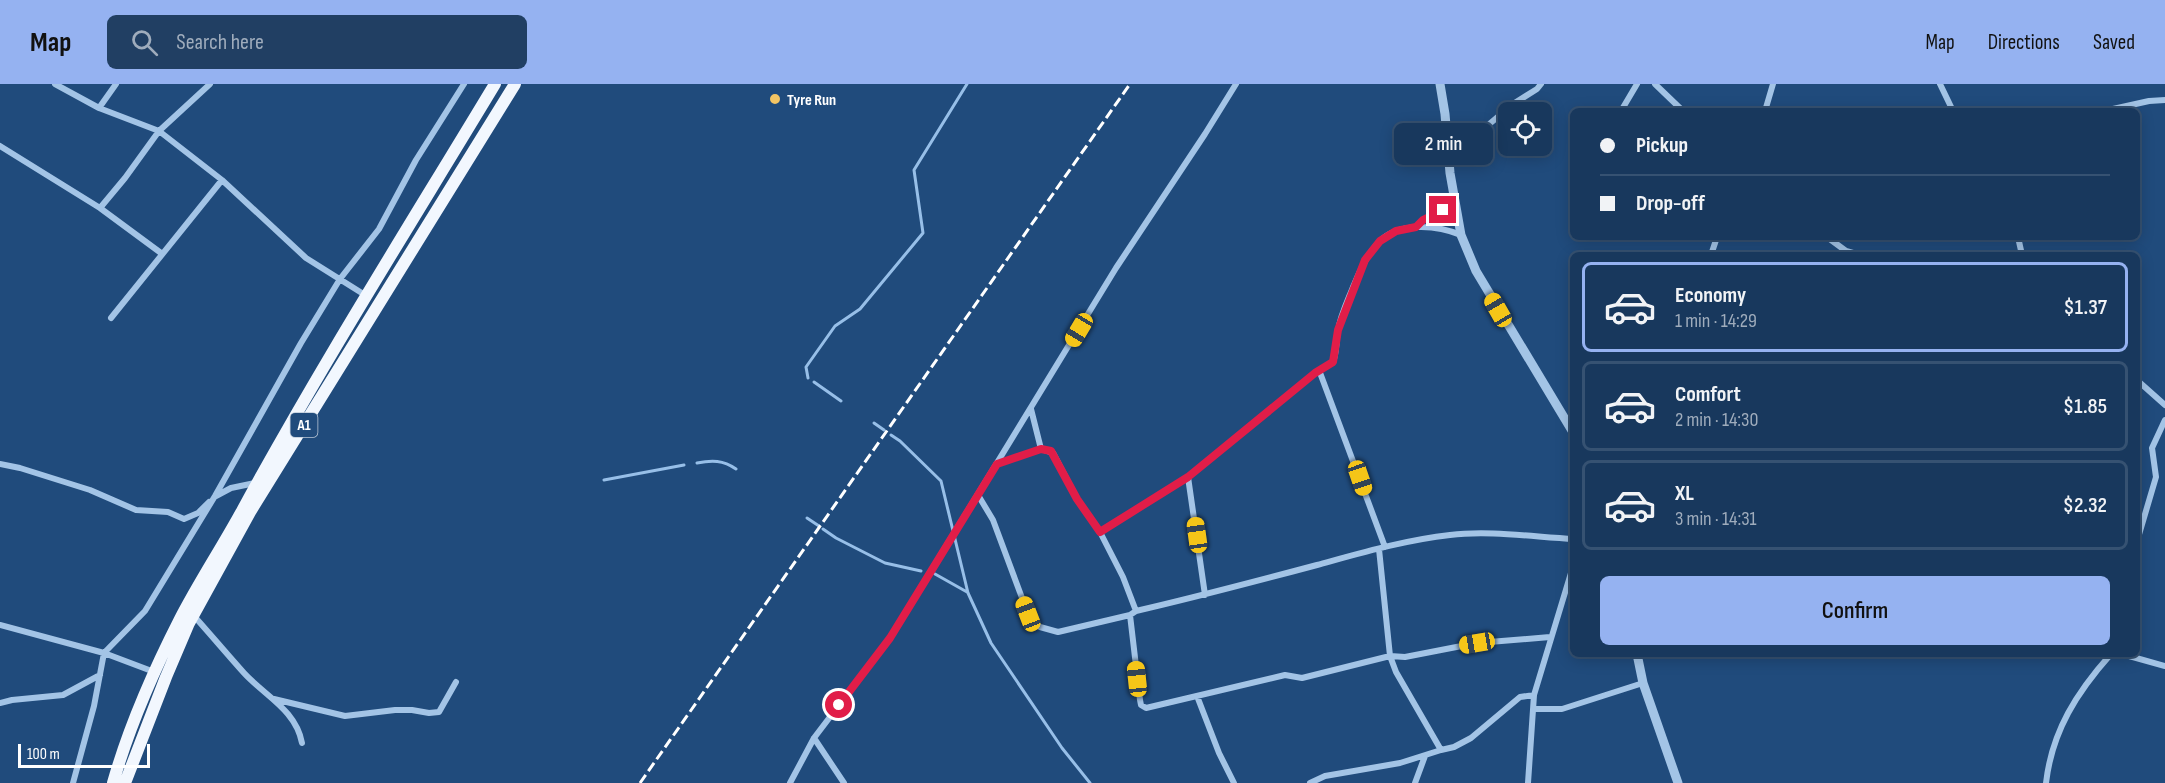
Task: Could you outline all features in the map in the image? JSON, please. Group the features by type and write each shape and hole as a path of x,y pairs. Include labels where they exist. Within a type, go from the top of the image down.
{"highway":[{"name":"A1","path":"124,783 180,619 255,483 365,295 495,84"},
{"name":"A1","path":"113,783 119,764 160,675 256,502 515,84"}],"street":[{"path":"54,84 99,108 159,131 222,180 306,258 365,295"},
{"path":"99,108 116,84"},
{"path":"100,208 159,131 210,84"},
{"path":"73,783 94,706 104,653 145,611 216,496 278,381 340,279 379,229 416,160 464,84"},
{"path":"790,783 814,738 890,638 1116,268 1236,84"},
{"path":"1440,84 1448,159 1461,235 1476,271 1570,427"},
{"path":"1448,159 1513,104 1541,84"},
{"path":"1623,108 1637,84"},
{"path":"1656,84 1680,108"},
{"path":"1766,108 1773,84"},
{"path":"1940,84 1952,108"},
{"path":"2118,108 2165,100"},
{"path":"0,146 100,208 160,253"},
{"path":"111,318 160,253 222,180"},
{"path":"1416,227 1435,213 1456,207"},
{"path":"1100,532 1188,477 1319,370 1333,362 1338,330 1365,260 1380,241 1396,231 1416,227 1439,228 1461,235"},
{"path":"1831,240 1848,252"},
{"path":"1319,370 1382,548 1390,656 1396,672 1442,750"},
{"path":"2140,383 2165,405"},
{"path":"1031,409 1041,449"},
{"path":"2140,531 2156,477 2152,448 2165,420"},
{"path":"997,464 1041,449 1053,453 1077,499 1100,532 1123,577 1133,613 1141,705 1150,708 1285,675 1302,678 1390,656 1405,657 1477,643 1550,637"},
{"path":"0,464 90,490 136,510 168,512 184,519 198,513 216,496 231,488 255,483"},
{"path":"1188,477 1205,596"},
{"path":"978,495 993,520 1028,614 1034,623 1058,632 1205,596 1382,548 1453,534 1570,539"},
{"path":"1528,783 1534,695 1570,575"},
{"path":"193,616 245,674 292,717 300,732 302,743"},
{"path":"0,625 104,653 160,675"},
{"path":"1638,657 1643,683 1678,783"},
{"path":"2046,783 2055,742 2066,713 2096,670 2108,657"},
{"path":"2133,657 2165,666"},
{"path":"0,703 63,695 100,675"},
{"path":"274,699 345,716 395,710 429,713 439,712 456,682"},
{"path":"1534,709 1562,709 1643,683"},
{"path":"1310,783 1332,774 1400,763 1454,747 1471,738 1520,697 1534,695"},
{"path":"1197,696 1219,753 1234,783"},
{"path":"814,738 844,783"},
{"path":"1415,783 1425,756"}],"waterway":[{"path":"808,378 806,367 835,326 860,309 923,233 914,170 967,84"},
{"path":"814,382 841,401"},
{"path":"874,423 884,430"},
{"path":"891,435 941,481 968,593 991,643 1062,748 1090,783"},
{"path":"697,463 717,462 736,469"},
{"path":"604,480 684,465"},
{"path":"807,518 819,526"},
{"path":"823,529 885,563 921,571"},
{"path":"935,574 967,592"}],"railway":[{"path":"640,783 1130,84"}],"place":[{"name":"Tyre Run","path":"775,99"}],"route":[{"path":"839,705 890,638 997,464 1041,449 1051,451 1077,499 1100,532 1188,477 1315,373 1333,362 1338,330 1365,260 1380,241 1396,231 1416,227 1423,220 1443,210"}]}
